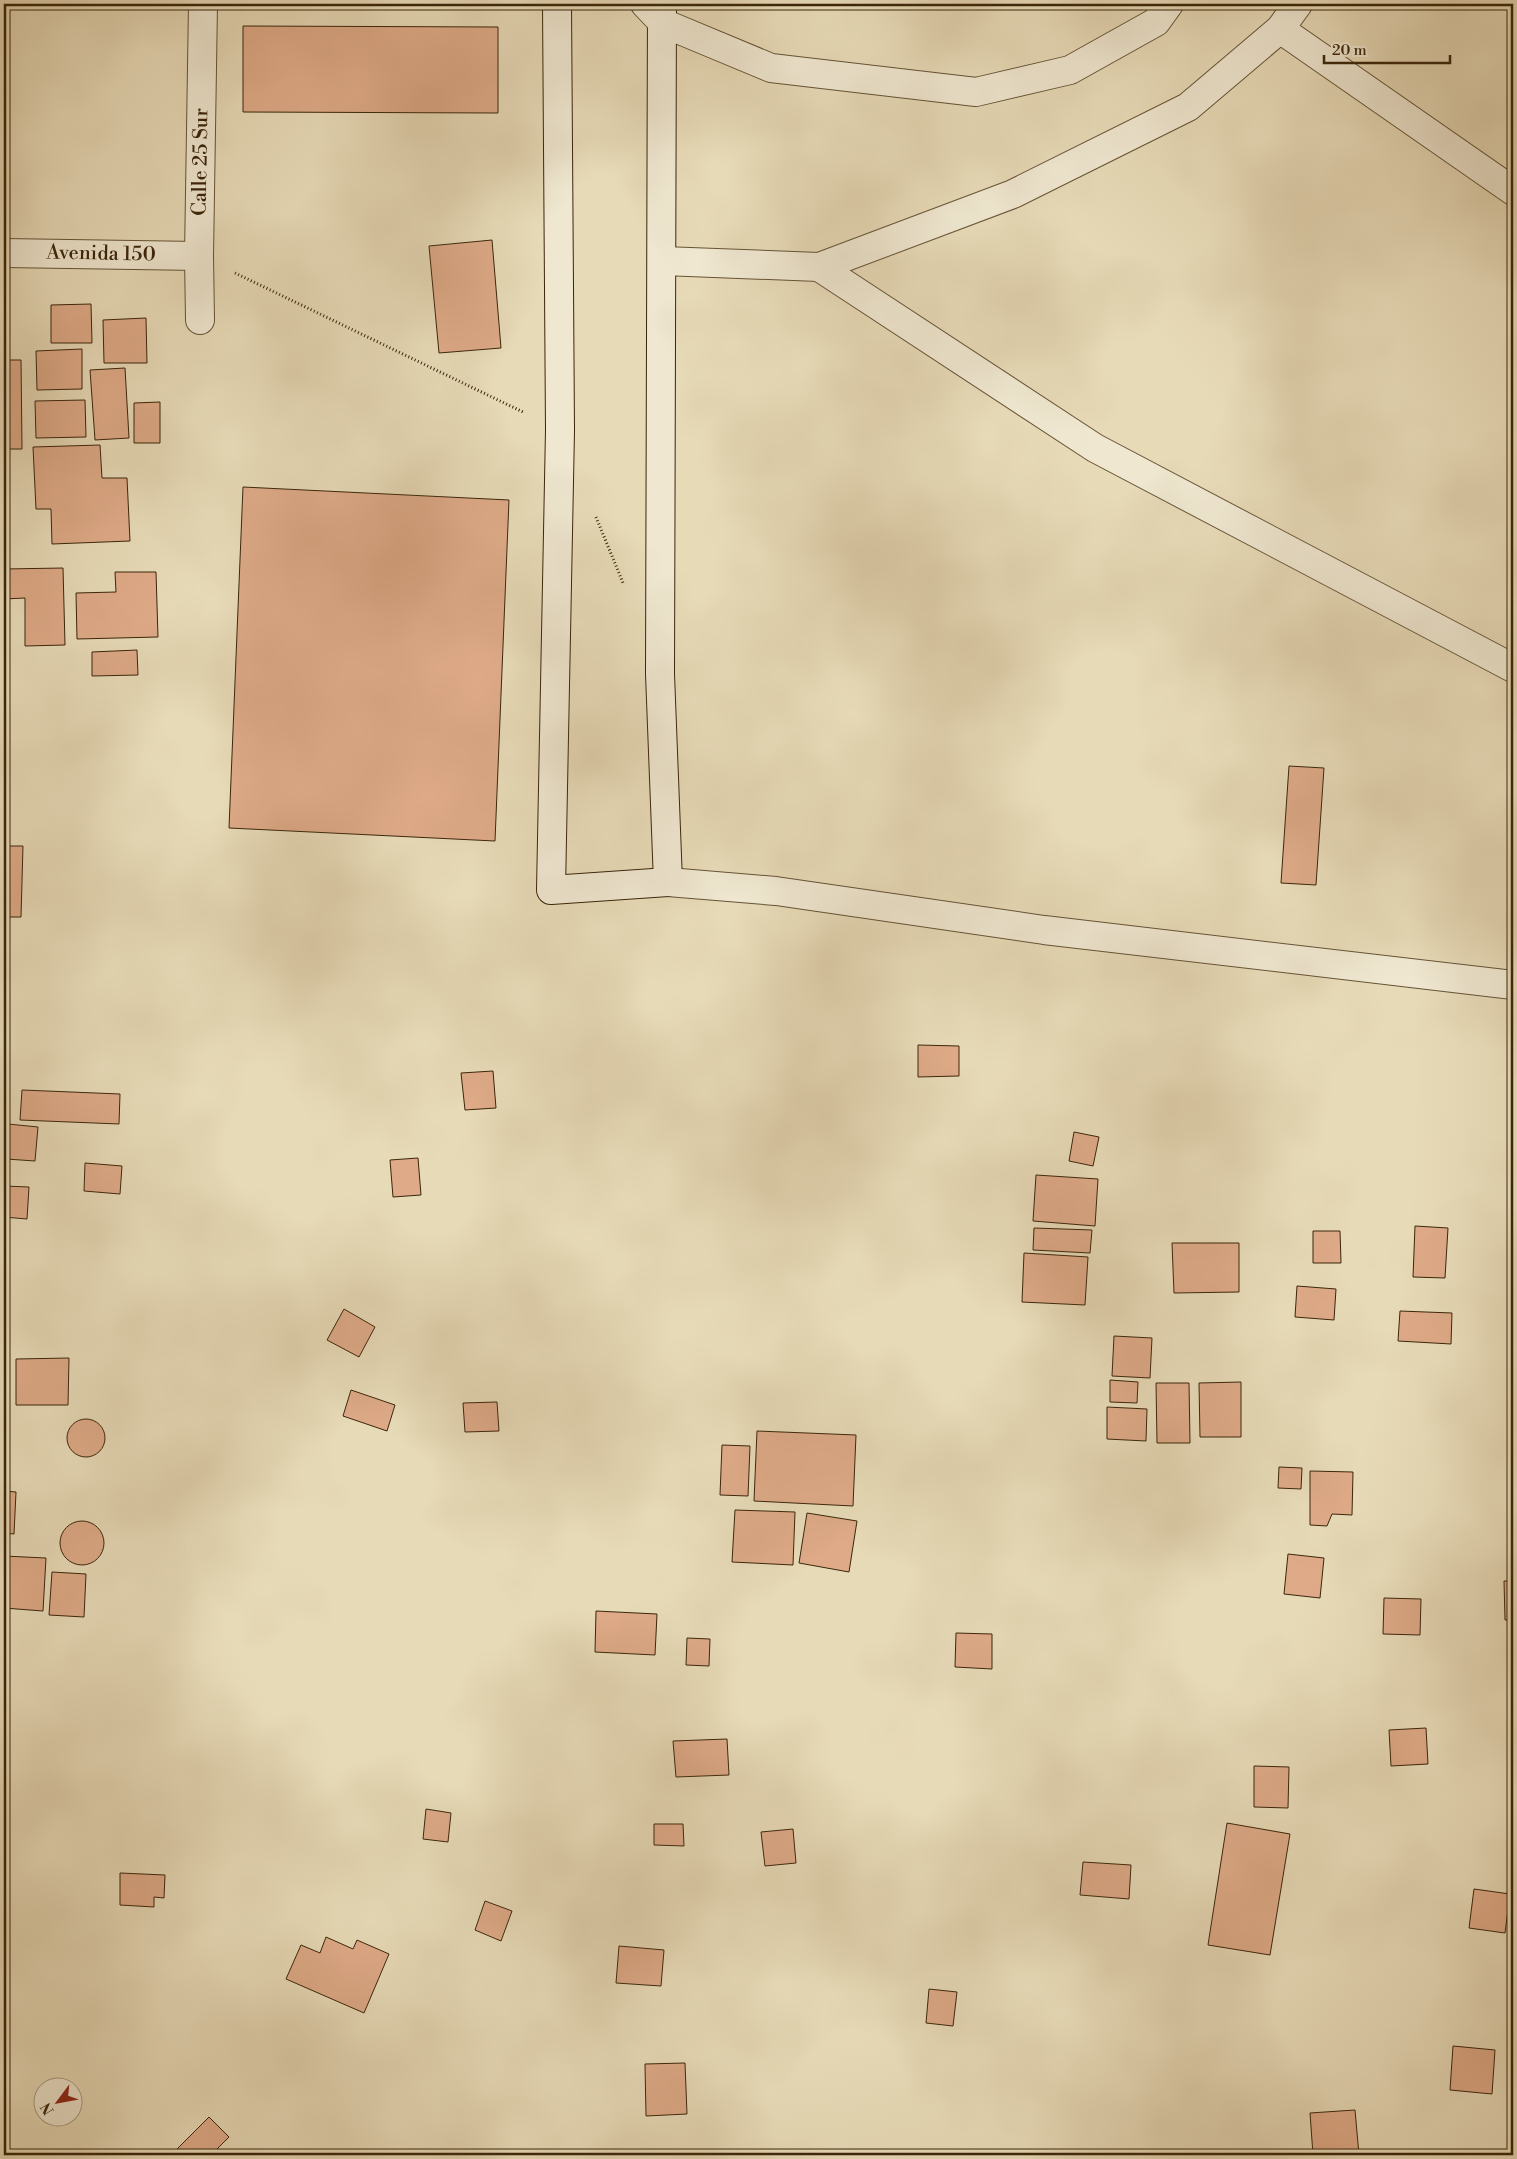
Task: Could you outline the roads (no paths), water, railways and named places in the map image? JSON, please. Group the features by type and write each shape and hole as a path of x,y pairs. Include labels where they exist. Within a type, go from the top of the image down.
{"street":[{"name":"Calle 25 Sur","path":"200,320 199,256 203,4"},
{"path":"557,4 560,430 551,890 668,882 776,891 1044,930 1513,985"},
{"path":"668,882 660,674 663,261 657,10 771,68 976,92 1070,70 1156,22 1169,4"},
{"path":"663,261 819,267 1013,194 1188,107 1280,29 1298,4"},
{"path":"1280,29 1513,191"},
{"name":"Avenida 150","path":"4,253 199,256"},
{"path":"819,267 1095,448 1513,668"}]}
